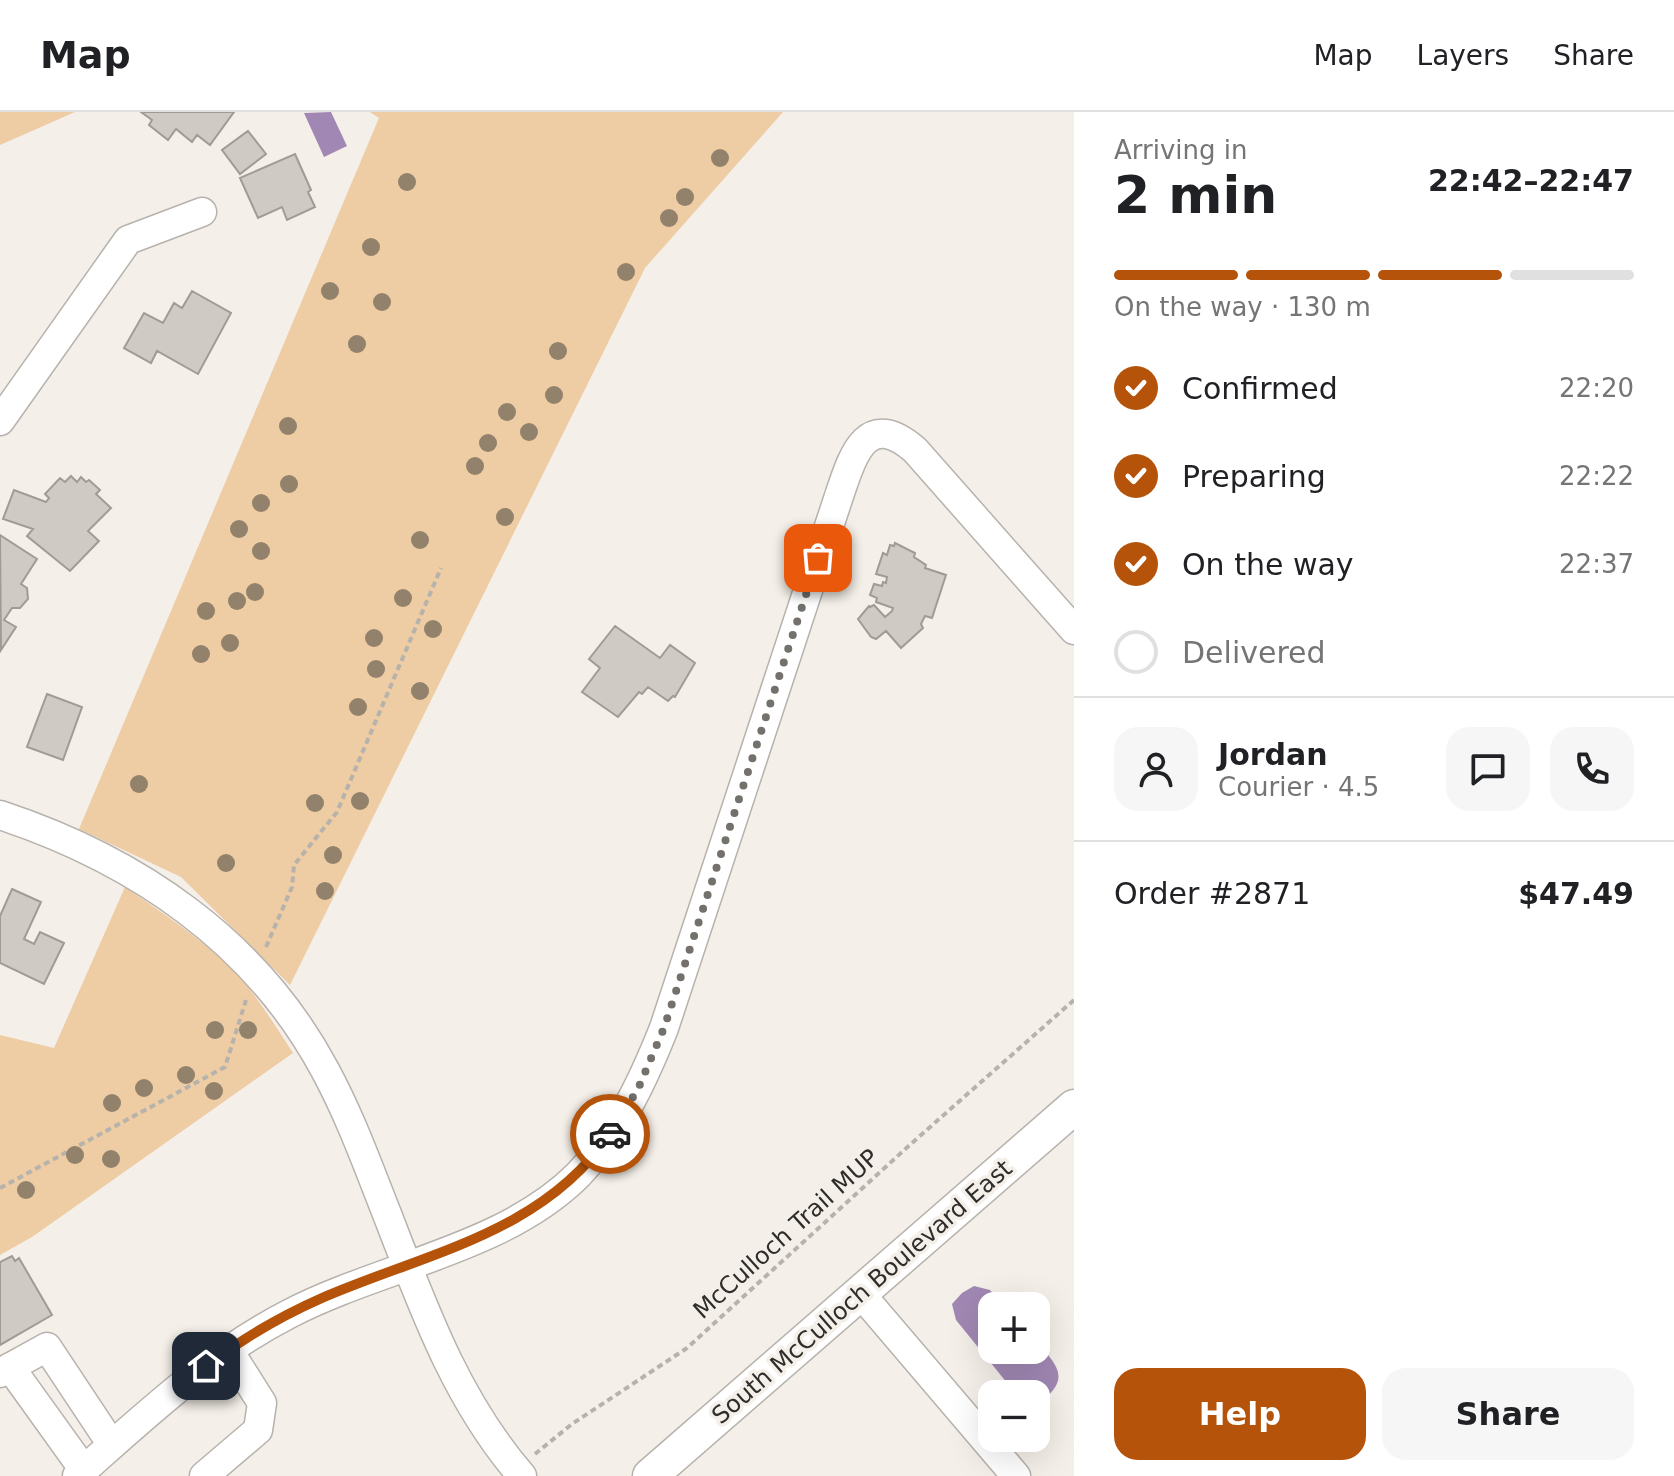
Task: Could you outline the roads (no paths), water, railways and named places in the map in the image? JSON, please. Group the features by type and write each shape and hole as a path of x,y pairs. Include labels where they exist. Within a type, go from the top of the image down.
{"main road":[{"name":"South McCulloch Boulevard East","path":"650,1476 1074,1107"}],"street":[{"path":"0,421 128,240 202,212"},
{"path":"112,1445 47,1347 5,1370 81,1473 228,1349 312,1302 477,1238 521,1217 548,1200 599,1151 638,1089 664,1028 851,459 859,448 878,433 889,432 902,439 1074,630"},
{"path":"0,815 80,846 128,870 196,915 255,973 298,1026 334,1086 428,1322 457,1381 519,1472"},
{"path":"860,1293 1016,1476"},
{"path":"204,1476 258,1430 262,1403 228,1349"}]}
